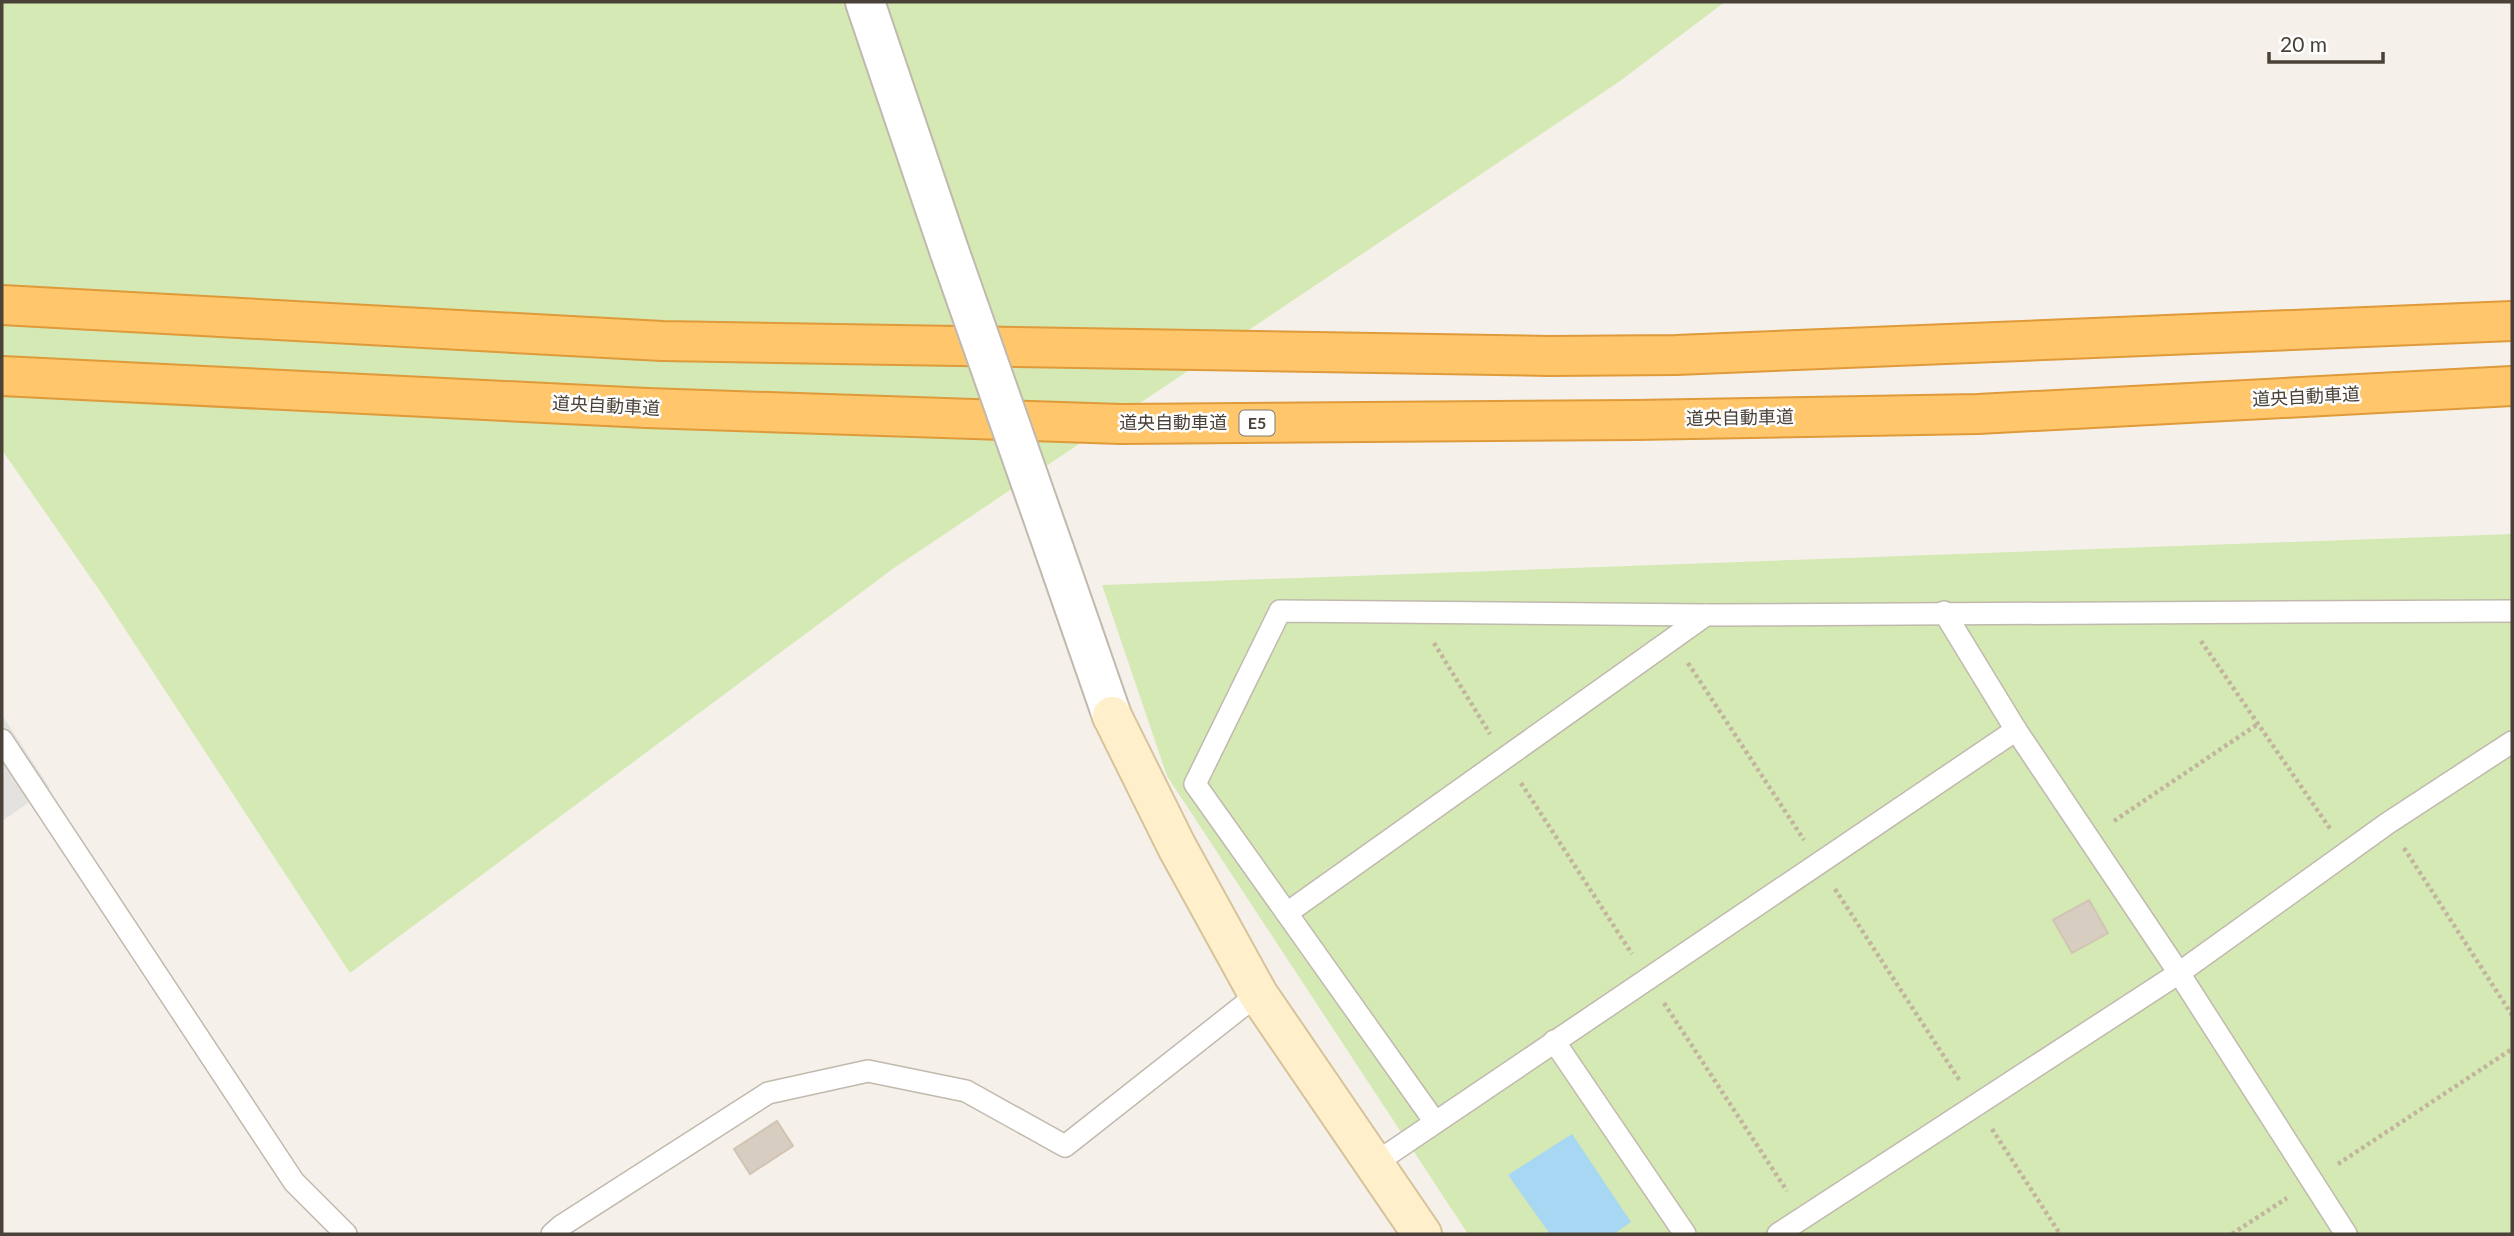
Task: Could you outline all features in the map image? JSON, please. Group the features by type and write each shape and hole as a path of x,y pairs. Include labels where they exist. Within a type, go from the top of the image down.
{"highway":[{"path":"2,305 662,341 1549,356 1676,355 2512,321"},
{"name":"道央自動車道","path":"2,376 647,408 1121,424 1621,421 1978,414 2512,386"}],"street":[{"path":"865,2 1112,716 1177,846 1258,994 1422,1234"}],"lane":[{"path":"1435,1122 1195,784 1280,611 1706,615 2512,611"},
{"path":"1944,612 2017,730 2179,973 2346,1234"},
{"path":"1287,913 1706,615"},
{"path":"1374,1164 2017,730"},
{"path":"2,740 294,1182 346,1234"},
{"path":"1778,1234 2179,973 2388,823 2512,742"},
{"path":"552,1234 768,1093 868,1071 965,1091 1065,1146 1258,994"},
{"path":"1555,1041 1685,1234"}],"path":[{"path":"1415,612 1505,758 1804,1216"},
{"path":"2180,612 2346,853"},
{"path":"1672,639 2060,1234"},
{"path":"2088,838 2258,724"},
{"path":"2388,823 2512,1015"},
{"path":"2232,1234 2512,1049"}],"green space":[{"path":"2,2 1725,2 1620,81 894,568 350,973 104,597 2,450"},
{"path":"2512,534 2512,1234 1468,1234 1167,776 1102,585"}],"shaded area":[{"path":"2,715 50,788 2,821"}],"water":[{"path":"1572,1134 1631,1222 1614,1234 1550,1234 1508,1175"}],"building":[{"path":"2089,900 2108,933 2072,953 2053,920"},
{"path":"777,1121 793,1146 750,1174 734,1149"}]}
